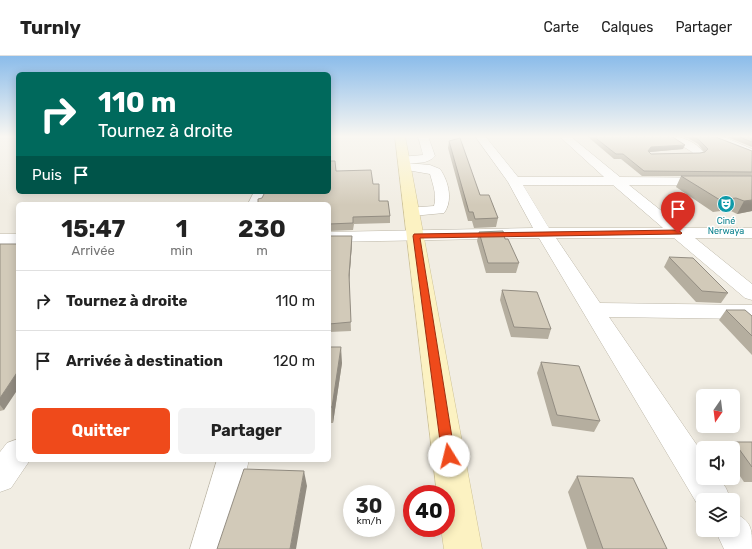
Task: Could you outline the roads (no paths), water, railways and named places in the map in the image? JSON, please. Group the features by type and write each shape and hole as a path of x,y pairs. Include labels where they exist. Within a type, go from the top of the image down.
{"street":[{"path":"404,159 463,549"},
{"path":"412,159 436,172 442,196 442,206 439,210 412,211"},
{"path":"497,159 514,181 544,233 710,493"},
{"path":"591,159 752,294"},
{"path":"514,181 752,182"},
{"path":"331,237 544,233 752,233"},
{"path":"0,239 16,239"},
{"path":"594,310 752,312"},
{"path":"0,477 16,456"},
{"path":"208,549 232,462"},
{"path":"737,537 745,549"}],"place":[{"name":"Ciné Nerwaya","path":"726,204"}]}
